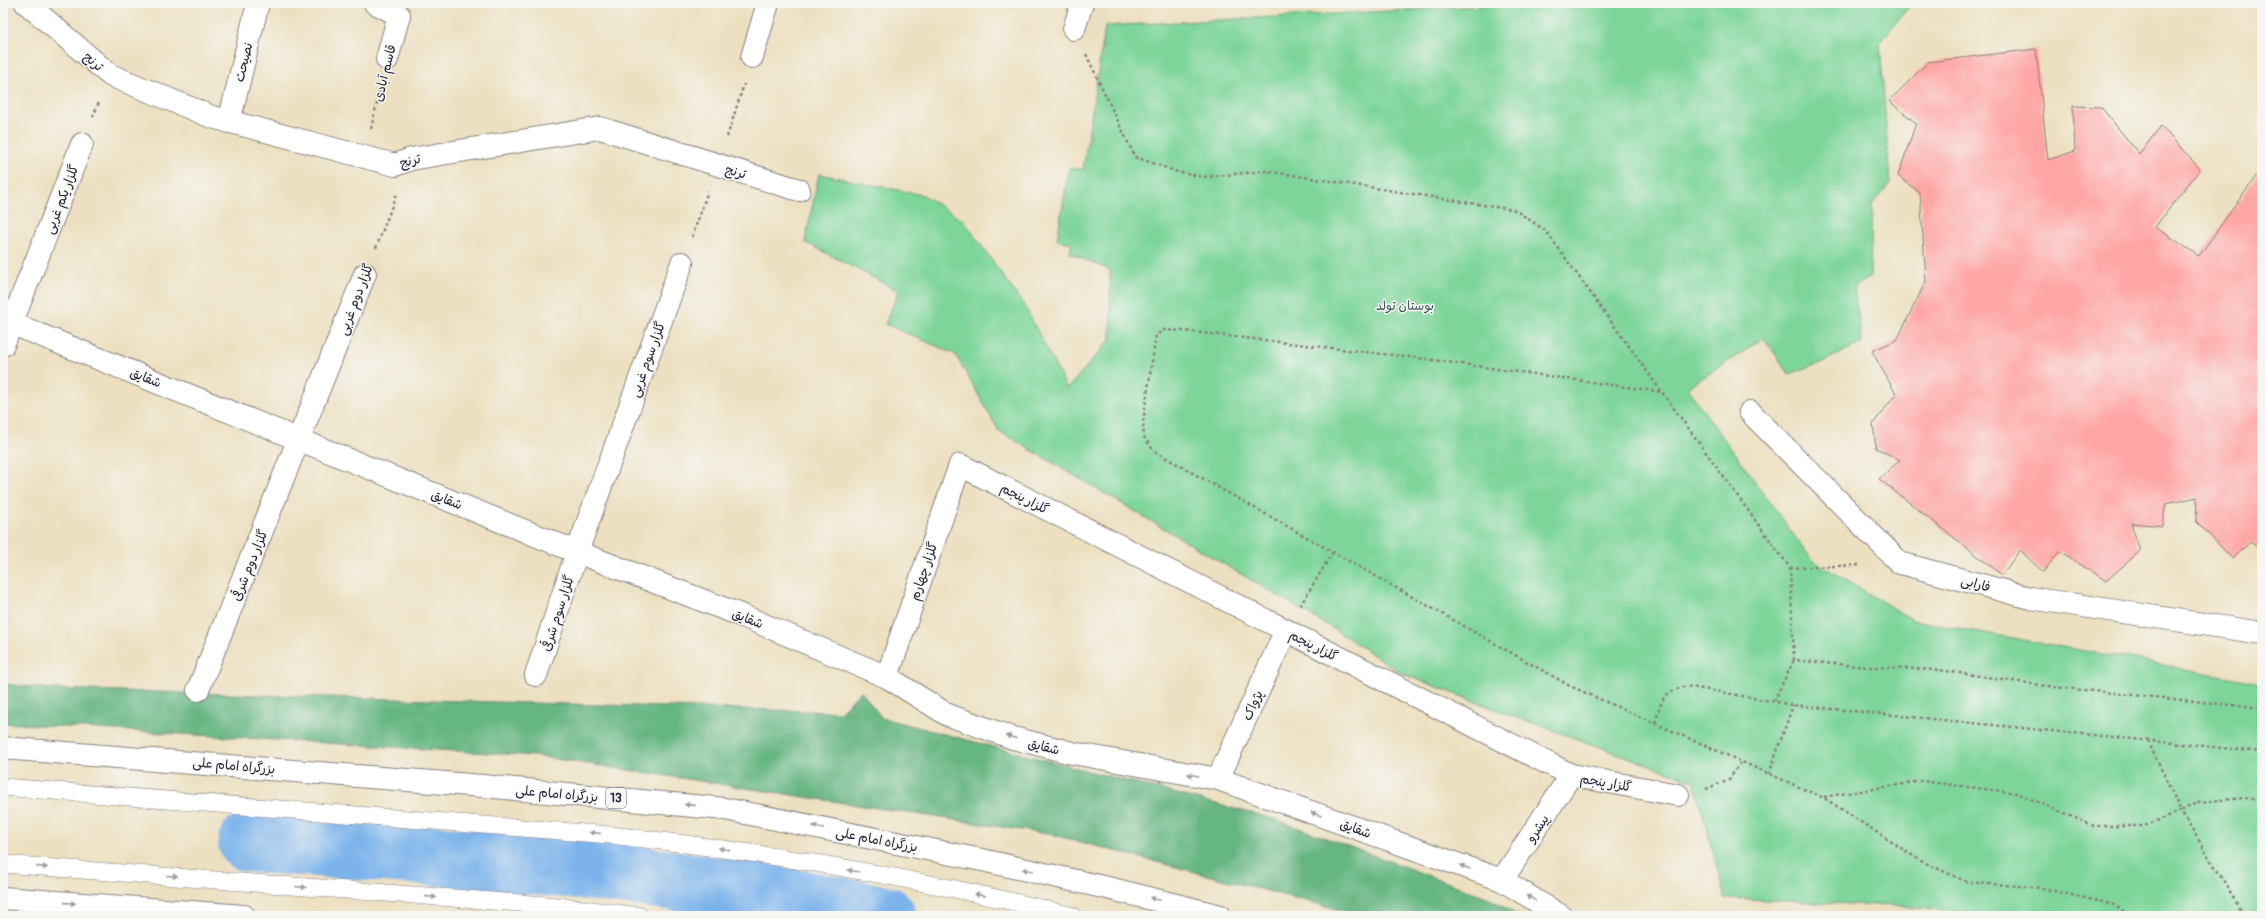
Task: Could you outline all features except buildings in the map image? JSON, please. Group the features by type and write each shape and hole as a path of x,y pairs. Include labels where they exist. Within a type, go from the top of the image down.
{"main road":[{"name":"ترنج","path":"26,3 110,75 212,117 395,165 411,159 600,128 717,166 799,190"},
{"name":"نصیحت","path":"229,122 258,3"},
{"name":"قاسم آبادی","path":"375,3 399,15 387,59"},
{"path":"752,57 768,3"},
{"path":"1074,29 1082,3"},
{"name":"گلزار یکم غربی","path":"3,345 7,321 82,144"},
{"name":"گلزار سوم غربی","path":"577,552 682,263"},
{"name":"گلزار دوم غربی","path":"300,440 365,274"},
{"name":"شقایق","path":"7,321 577,552 743,616 887,677 948,715 1013,738 1072,753 1218,779 1502,880 1561,916"},
{"path":"1750,412 1900,563"},
{"name":"گلزار دوم شرقی","path":"198,690 300,440"},
{"name":"گلزار پنجم","path":"960,465 1571,775 1678,795"},
{"name":"گلزار چهارم","path":"887,677 960,465"},
{"name":"گلزار سوم شرقی","path":"536,675 577,552"},
{"name":"فارابی","path":"1900,563 2030,598 2262,633"},
{"name":"پژواک","path":"1218,779 1286,630"},
{"name":"بزرگراه امام علی","path":"3,748 483,786 725,809 1112,888 1220,916"},
{"name":"پیشرو","path":"1502,880 1571,775"},
{"path":"3,898 244,916"}],"lane":[{"path":"3,787 602,834 695,844 932,885 1017,902 1073,916"},
{"path":"3,864 558,906 640,916"}],"path":[{"path":"1074,29 1135,157 1178,172 1204,177 1266,171 1515,210 1546,232 1790,568 1794,660 1774,702"},
{"path":"682,263 717,166 752,57"},
{"name":"قاسم آبادی","path":"364,157 387,59"},
{"path":"82,144 110,75"},
{"name":"گلزار دوم غربی","path":"365,274 411,159"},
{"path":"1662,392 1426,359 1185,331 1164,330 1156,335 1144,422 1144,437 1154,451 1570,686 1824,798 1921,861 1967,882 2042,888 2114,905 2129,916"},
{"path":"1286,630 1333,552"},
{"path":"1790,568 1900,563"},
{"path":"1794,660 1867,667 1938,670 2054,687 2262,708"},
{"path":"1655,723 1664,696 1670,691 1686,686 1793,705 2262,752"},
{"path":"1769,774 1793,705"},
{"path":"2148,740 2181,811 2245,916"},
{"path":"1678,795 1721,784 1729,779 1742,761"},
{"path":"1824,798 1921,780 2017,793 2094,826 2144,826 2181,811 2198,802 2245,798 2262,800"}],"green space":[{"name":"بوستان تولد","path":"1539,3 1912,3 1880,42 1890,184 1872,204 1870,277 1854,287 1862,343 1818,364 1789,374 1764,338 1687,388 1812,560 1913,620 2262,683 2262,916 2000,916 1921,907 1725,898 1694,781 1505,713 1403,674 1332,628 999,431 955,354 885,324 899,291 805,242 819,174 923,195 964,221 1025,307 1067,389 1111,339 1110,270 1070,253 1072,243 1057,240 1069,168 1083,170 1105,26"},
{"path":"3,684 53,689 840,712 861,691 882,718 1274,819 1487,897 1519,916 1363,916 1054,835 536,756 3,723"}],"waterway":[{"path":"248,842 488,860 648,877 807,901 886,916"}]}
